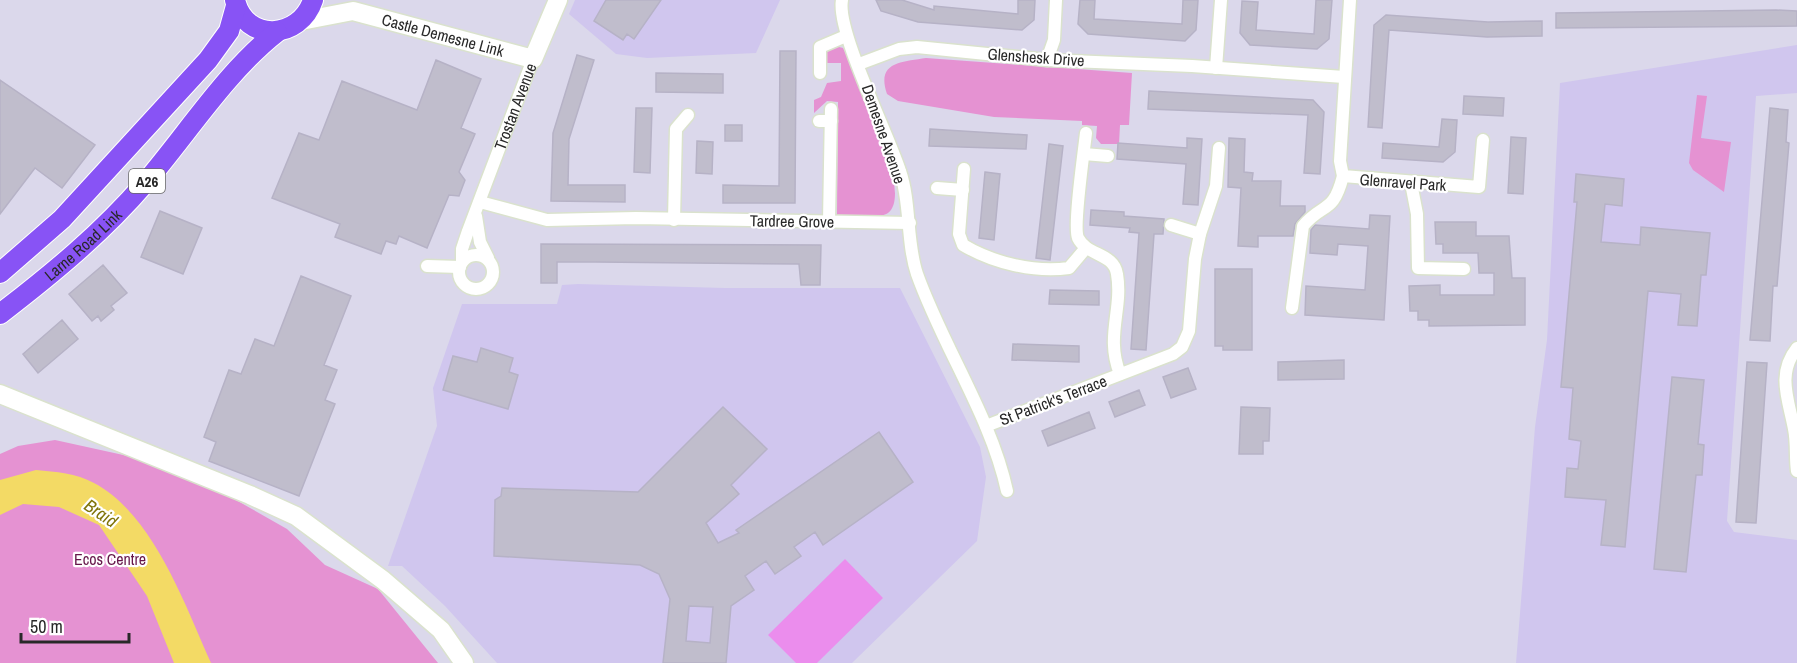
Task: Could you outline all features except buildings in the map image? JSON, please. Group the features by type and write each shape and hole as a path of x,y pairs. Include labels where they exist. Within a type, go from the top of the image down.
{"main road":[{"path":"301,21 313,0"},
{"name":"A26","path":"236,3 253,26 277,32 301,21"},
{"name":"Larne Road Link","path":"0,273 62,219 208,60 229,31 236,3"},
{"name":"Larne Road Link","path":"0,314 53,273 116,216 236,72 277,32"}],"street":[{"name":"Trostan Avenue","path":"461,264 462,249 533,59 558,0"},
{"name":"Demesne Avenue","path":"842,0 841,12 846,36 901,172 916,271 959,373 1000,457 1007,491"},
{"path":"1047,60 1054,40 1056,0"},
{"path":"1216,68 1221,0"},
{"name":"Glenravel Park","path":"1351,2 1344,77 1340,161 1343,176 1479,187 1483,140"},
{"name":"Castle Demesne Link","path":"301,21 347,5 533,59"},
{"path":"820,73 820,47 846,36"},
{"name":"Glenshesk Drive","path":"859,64 899,49 917,47 1047,60 1344,77"},
{"path":"674,220 676,129 688,115"},
{"path":"827,117 829,221"},
{"path":"964,169 959,234 963,245 1021,267 1049,271 1069,268 1086,248 1076,233 1086,133"},
{"path":"1120,374 1173,354 1185,343 1200,234 1216,186 1219,148"},
{"path":"1084,154 1108,156"},
{"path":"1292,308 1303,226 1332,204 1343,176"},
{"path":"1411,183 1417,214 1418,268 1464,269"},
{"path":"937,188 963,190"},
{"name":"Tardree Grove","path":"480,202 547,220 910,223"},
{"name":"Trostan Avenue","path":"476,215 480,242 488,258"},
{"path":"1171,225 1200,234"},
{"name":"St Patrick's Terrace","path":"986,426 1120,374 1112,354 1117,270 1109,259 1086,248"},
{"path":"427,266 461,264 477,255 488,258 494,274 484,288 468,287 460,278 461,264"},
{"path":"1797,348 1789,363 1785,389 1795,431 1797,471"},
{"path":"0,394 279,507 383,580 441,630 465,663"}],"shaded area":[{"path":"575,0 780,0 756,53 647,58 616,54 569,14"},
{"path":"1797,45 1797,93 1756,96 1727,521 1734,532 1797,540 1797,663 1516,663 1535,427 1547,340 1560,83"},
{"path":"562,285 725,288 900,288 980,447 986,477 977,541 852,663 497,663 445,606 402,566 388,566 437,426 433,388 462,304 557,304"},
{"path":"845,559 883,598 817,663 796,663 768,635"}],"green space":[{"path":"835,46 843,48 850,61 870,106 889,159 894,183 894,201 888,213 883,215 870,217 837,215 838,102 827,101 814,113 814,100 821,97 827,83 841,81 841,63 826,63 826,53"},
{"path":"926,58 1132,73 1129,125 1120,125 1119,144 1101,144 1096,138 1097,126 1082,125 1082,121 994,117 898,101 887,94 884,83 888,70 900,63"},
{"path":"1697,95 1707,96 1701,138 1731,142 1724,192 1693,170 1689,163"},
{"name":"Ecos Centre","path":"55,440 178,467 287,529 325,565 378,589 438,663 0,663 0,454 18,446"}],"water":[{"name":"Braid","path":"36,470 66,473 94,483 115,497 134,516 165,563 211,663 174,663 147,596 99,525 59,507 23,504 0,515 0,480"}]}
